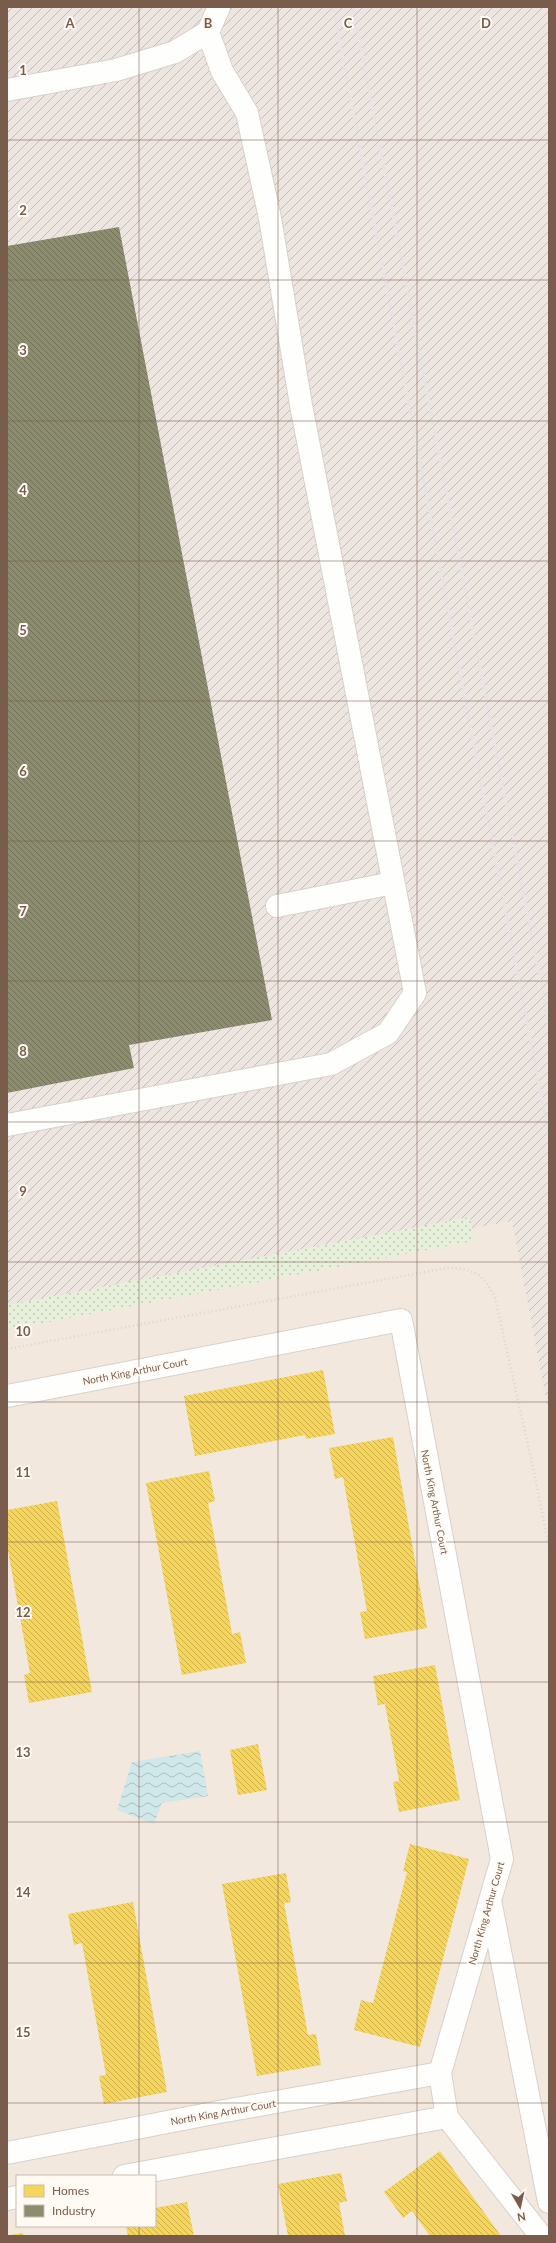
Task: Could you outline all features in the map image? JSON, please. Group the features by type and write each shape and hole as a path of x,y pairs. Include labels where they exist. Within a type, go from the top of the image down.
{"street":[{"path":"7,90 116,70 175,52 208,32 219,7"},
{"path":"7,1126 331,1064 388,1033 415,993 301,405 270,218 248,113 222,71 208,32"},
{"path":"277,906 393,883"},
{"name":"North King Arthur Court","path":"7,1396 401,1320 502,1859 440,2073 447,2117 541,2236"},
{"path":"490,1902 549,2202"},
{"name":"North King Arthur Court","path":"7,2153 219,2112 440,2073"},
{"path":"129,2175 447,2117"}],"shaded area":[{"path":"7,7 549,7 549,1415 512,1221 7,1317"},
{"path":"513,1221 549,1415 549,2236 7,2236 7,1317"}],"green space":[{"path":"470,1217 474,1241 7,1330 7,1305"}],"water":[{"path":"200,1751 208,1796 162,1803 154,1824 117,1810 132,1762"}],"building: Homes":[{"path":"323,1370 335,1434 306,1439 305,1435 195,1456 184,1396"},
{"path":"393,1437 427,1628 365,1639 360,1612 367,1611 343,1477 335,1479 329,1448"},
{"path":"209,1471 215,1501 208,1503 232,1634 240,1632 246,1663 182,1675 146,1483"},
{"path":"57,1501 92,1692 29,1703 24,1675 30,1673 7,1545 7,1510"},
{"path":"435,1665 460,1800 399,1812 393,1782 399,1781 385,1704 378,1705 373,1676"},
{"path":"258,1744 267,1790 238,1795 230,1750"},
{"path":"410,1844 469,1859 420,2047 354,2030 361,2000 373,2003 407,1872 403,1871"},
{"path":"286,1873 291,1902 284,1903 308,2035 316,2034 321,2065 257,2076 222,1884"},
{"path":"133,1902 167,2092 104,2104 99,2076 106,2075 82,1943 74,1945 68,1914"},
{"path":"440,2151 501,2236 430,2236 412,2211 403,2218 384,2192"},
{"path":"341,2173 347,2201 339,2203 345,2236 288,2236 278,2184"},
{"path":"187,2202 194,2236 128,2236 126,2227 156,2227 156,2208"},
{"path":"23,2233 24,2236 10,2236 10,2235"}],"building: Industry":[{"path":"119,227 272,1020 129,1045 134,1068 7,1093 7,246"}],"railway":[{"path":"333,7 549,1138"},
{"path":"353,7 549,1026"}]}
